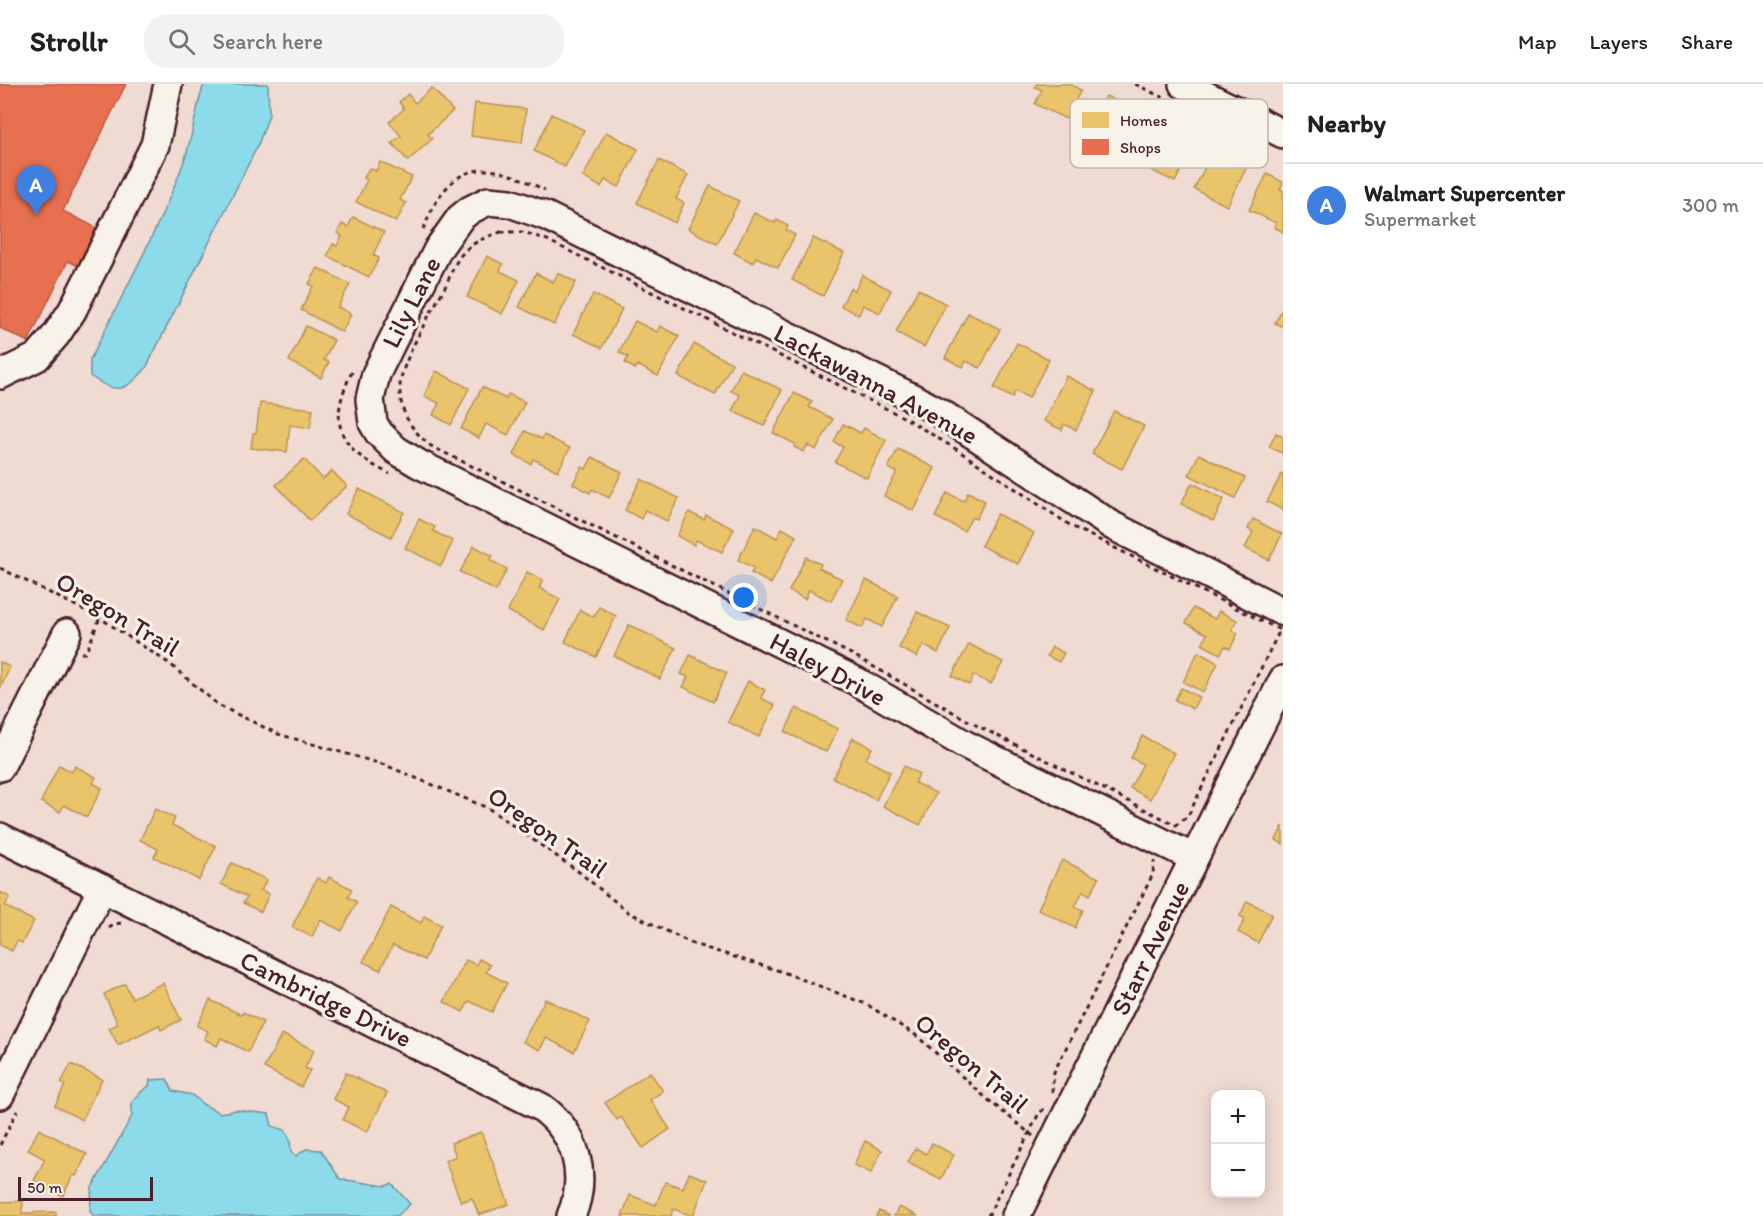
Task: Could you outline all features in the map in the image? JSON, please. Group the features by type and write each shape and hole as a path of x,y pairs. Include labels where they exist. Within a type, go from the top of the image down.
{"street":[{"path":"0,375 37,357 72,311 155,145 168,84"},
{"path":"1183,84 1213,99"},
{"path":"1268,126 1283,134"},
{"name":"Lily Lane","path":"373,423 370,399 376,374 438,249 460,218 488,201"},
{"name":"Lackawanna Avenue","path":"488,201 510,202 546,216 921,402 1122,531 1283,612"},
{"name":"Haley Drive","path":"373,423 386,442 419,464 851,678 971,747 1170,834 1194,858"},
{"path":"0,766 67,633"},
{"name":"Starr Avenue","path":"1016,1216 1283,680"},
{"name":"Cambridge Drive","path":"0,837 541,1107 560,1124 574,1149 579,1167 579,1188 571,1216"},
{"path":"0,1095 102,888"}],"path":[{"path":"422,230 442,193 455,180 471,172 486,169 503,171 552,194"},
{"path":"405,364 461,255 480,239 501,232 523,232 545,239 905,418 1071,526 1280,630 1188,816 1170,834 1153,862 1153,874 1054,1072 1050,1097"},
{"path":"356,364 341,395 341,429 348,445 356,454 391,475"},
{"name":"Oregon Trail","path":"0,568 99,617 170,664 218,705 278,734 385,765 488,808 579,872 628,912 693,944 783,972 866,1004 917,1036 1029,1134"},
{"path":"105,933 115,924 123,924"},
{"path":"988,1216 1047,1102"}],"water":[{"path":"204,84 268,84 269,115 258,145 146,368 126,386 114,388 107,386 90,376 90,360 173,189 192,134"},
{"path":"167,1079 173,1091 192,1095 204,1105 220,1113 236,1110 269,1114 272,1126 285,1130 290,1140 291,1152 296,1156 306,1149 321,1150 340,1179 385,1186 392,1184 410,1204 397,1216 94,1216 90,1211 92,1188 132,1116 132,1102 149,1086 150,1080"}],"building: Homes":[{"path":"1037,84 1070,84 1081,90 1076,99 1070,99 1070,111 1066,119 1035,104 1042,90 1035,87"},
{"path":"432,88 453,111 428,134 432,139 408,161 392,143 401,136 389,122 404,109 399,102 408,94 415,103"},
{"path":"475,103 526,109 522,143 471,136"},
{"path":"552,114 584,130 565,167 534,151"},
{"path":"606,132 638,149 619,187 605,180 601,187 583,177"},
{"path":"659,160 688,175 676,199 684,203 675,223 637,203"},
{"path":"380,162 412,177 400,200 406,203 396,222 356,202 367,180 364,178 369,168 376,171"},
{"path":"1146,168 1182,168 1175,182"},
{"path":"1205,168 1246,168 1227,206 1194,189"},
{"path":"1267,174 1283,182 1280,189 1283,190 1283,232 1274,227 1276,223 1249,210"},
{"path":"710,186 739,201 717,244 688,229"},
{"path":"754,213 775,223 777,220 788,226 786,230 795,235 778,268 756,257 753,263 734,253"},
{"path":"353,217 384,232 373,255 379,258 369,277 327,256 333,244 337,246 342,236 337,233 342,224 348,227"},
{"path":"813,238 844,253 823,296 792,280"},
{"path":"487,256 503,264 500,271 519,280 502,314 467,297"},
{"path":"318,268 350,284 338,307 351,314 342,332 301,310 313,286 309,284"},
{"path":"536,273 553,282 558,273 576,282 554,325 519,307"},
{"path":"862,275 891,290 880,313 863,305 859,315 841,306 850,288 855,291"},
{"path":"918,289 946,304 924,347 896,332"},
{"path":"593,294 622,309 602,348 573,334"},
{"path":"1283,307 1283,327 1275,323"},
{"path":"968,313 1000,329 980,368 966,361 963,367 945,358"},
{"path":"635,321 657,332 660,326 679,336 658,376 637,365 635,369 625,363 628,357 619,352"},
{"path":"306,326 334,340 324,360 329,362 321,378 289,361"},
{"path":"1017,343 1049,359 1029,398 1015,391 1012,398 994,388"},
{"path":"694,344 732,363 715,395 678,376"},
{"path":"741,370 782,390 764,426 732,411 740,395 731,391"},
{"path":"436,371 469,388 451,425 433,415 439,403 424,396"},
{"path":"1066,376 1096,391 1076,430 1064,424 1062,430 1044,421"},
{"path":"482,387 506,399 508,394 525,402 508,435 486,424 479,438 461,429"},
{"path":"794,393 812,402 809,407 833,419 816,450 807,445 804,452 794,447 795,444 773,433"},
{"path":"260,403 313,409 310,428 290,425 287,452 251,448 253,433 256,433"},
{"path":"1114,411 1144,426 1122,469 1092,454"},
{"path":"843,424 861,433 864,428 886,440 867,478 835,462 843,447 834,442"},
{"path":"525,431 542,439 544,435 570,448 558,471 533,459 531,464 514,455"},
{"path":"1276,433 1283,437 1282,453 1269,447"},
{"path":"898,449 935,468 914,511 884,496 897,472 888,468"},
{"path":"1199,454 1245,478 1235,498 1189,475"},
{"path":"592,457 622,472 609,498 592,489 590,493 573,484 582,467 586,469"},
{"path":"304,459 323,479 332,471 347,486 310,521 276,485"},
{"path":"1283,473 1283,510 1267,502"},
{"path":"641,479 679,498 667,521 645,510 641,519 625,510"},
{"path":"1192,483 1224,499 1213,521 1181,504"},
{"path":"359,489 404,512 391,537 346,514"},
{"path":"968,492 985,501 976,519 972,517 964,531 935,517 947,493 964,501"},
{"path":"689,512 704,520 706,515 734,529 722,552 696,540 694,545 677,536"},
{"path":"997,514 1034,533 1018,564 981,546"},
{"path":"419,519 435,527 433,531 453,541 441,566 405,548"},
{"path":"1253,519 1282,534 1269,560 1245,548 1253,532 1248,529"},
{"path":"755,526 777,538 782,528 796,536 771,584 751,573 754,568 738,560"},
{"path":"474,546 493,556 490,560 507,569 496,591 460,572"},
{"path":"806,557 821,564 819,568 842,579 831,601 809,590 805,599 789,591"},
{"path":"527,572 543,580 539,588 560,599 544,630 508,611"},
{"path":"866,580 898,596 882,627 867,619 862,628 846,620"},
{"path":"599,607 616,616 596,657 565,642 580,610 594,617"},
{"path":"1193,608 1215,619 1219,611 1237,620 1232,630 1238,633 1230,649 1225,646 1220,654 1202,644 1207,634 1186,623"},
{"path":"917,612 950,628 938,653 923,645 917,657 899,648"},
{"path":"629,625 676,648 660,679 614,656"},
{"path":"969,644 1003,662 991,684 974,675 969,685 952,676"},
{"path":"1052,647 1064,653 1059,662 1047,656"},
{"path":"1198,652 1218,663 1203,692 1183,682"},
{"path":"690,655 727,673 713,702 683,687 688,677 681,674"},
{"path":"0,662 10,667 1,687 0,687"},
{"path":"748,681 765,690 761,698 775,705 759,737 728,722"},
{"path":"1181,688 1199,697 1193,709 1175,700"},
{"path":"796,708 838,729 826,752 785,732"},
{"path":"1142,736 1174,753 1150,799 1130,788 1143,764 1131,758"},
{"path":"853,738 872,748 866,759 890,772 876,800 833,778"},
{"path":"59,765 72,772 75,766 96,777 93,783 102,788 87,817 64,805 60,812 41,802"},
{"path":"904,766 919,774 915,783 936,793 920,825 883,806"},
{"path":"155,809 175,818 172,825 216,846 199,880 154,857 158,849 140,840"},
{"path":"1283,826 1283,844 1276,840"},
{"path":"1062,860 1099,878 1090,895 1083,891 1075,907 1083,910 1075,928 1038,909"},
{"path":"232,863 267,880 261,890 269,894 261,912 243,903 247,897 221,884"},
{"path":"329,877 352,889 348,897 357,902 342,931 320,920 312,937 292,927 317,878 326,883"},
{"path":"0,892 10,897 5,906 34,921 22,943 17,941 12,951 0,945"},
{"path":"1247,901 1272,914 1258,943 1238,932 1245,919 1240,916"},
{"path":"391,907 421,923 424,916 441,925 424,960 393,945 380,970 363,962"},
{"path":"479,959 490,965 486,972 507,983 492,1012 469,1001 463,1012 444,1002 466,960 476,965"},
{"path":"163,983 181,1020 161,1030 159,1025 118,1045 109,1028 118,1024 104,994 125,984 132,998"},
{"path":"545,999 590,1021 574,1052 546,1038 540,1050 523,1042"},
{"path":"210,1000 263,1022 248,1052 221,1038 217,1046 204,1039 208,1031 197,1026"},
{"path":"282,1034 314,1050 305,1068 310,1070 301,1087 264,1068"},
{"path":"71,1064 102,1079 82,1120 55,1106 65,1085 61,1083"},
{"path":"650,1072 663,1091 650,1100 670,1129 643,1148 621,1117 617,1120 605,1103"},
{"path":"346,1073 387,1093 367,1132 343,1120 349,1107 333,1099"},
{"path":"39,1129 87,1154 63,1196 34,1181 45,1159 28,1150"},
{"path":"481,1132 509,1204 479,1215 472,1198 461,1202 445,1161 456,1156 451,1143"},
{"path":"865,1141 882,1150 871,1173 854,1165"},
{"path":"932,1143 954,1155 941,1179 908,1162 916,1148 926,1154"},
{"path":"689,1173 707,1180 693,1216 673,1209 671,1216 622,1216 630,1195 656,1205 665,1182 683,1188"},
{"path":"23,1201 22,1213 56,1212 56,1216 0,1216 0,1202"},
{"path":"899,1207 918,1216 894,1216"},
{"path":"879,1211 889,1216 876,1216"}],"building: Shops":[{"path":"0,84 126,84 63,211 99,229 81,267 68,261 28,342 0,328"}],"place":[{"name":"Walmart Supercenter","path":"36,215"}]}
